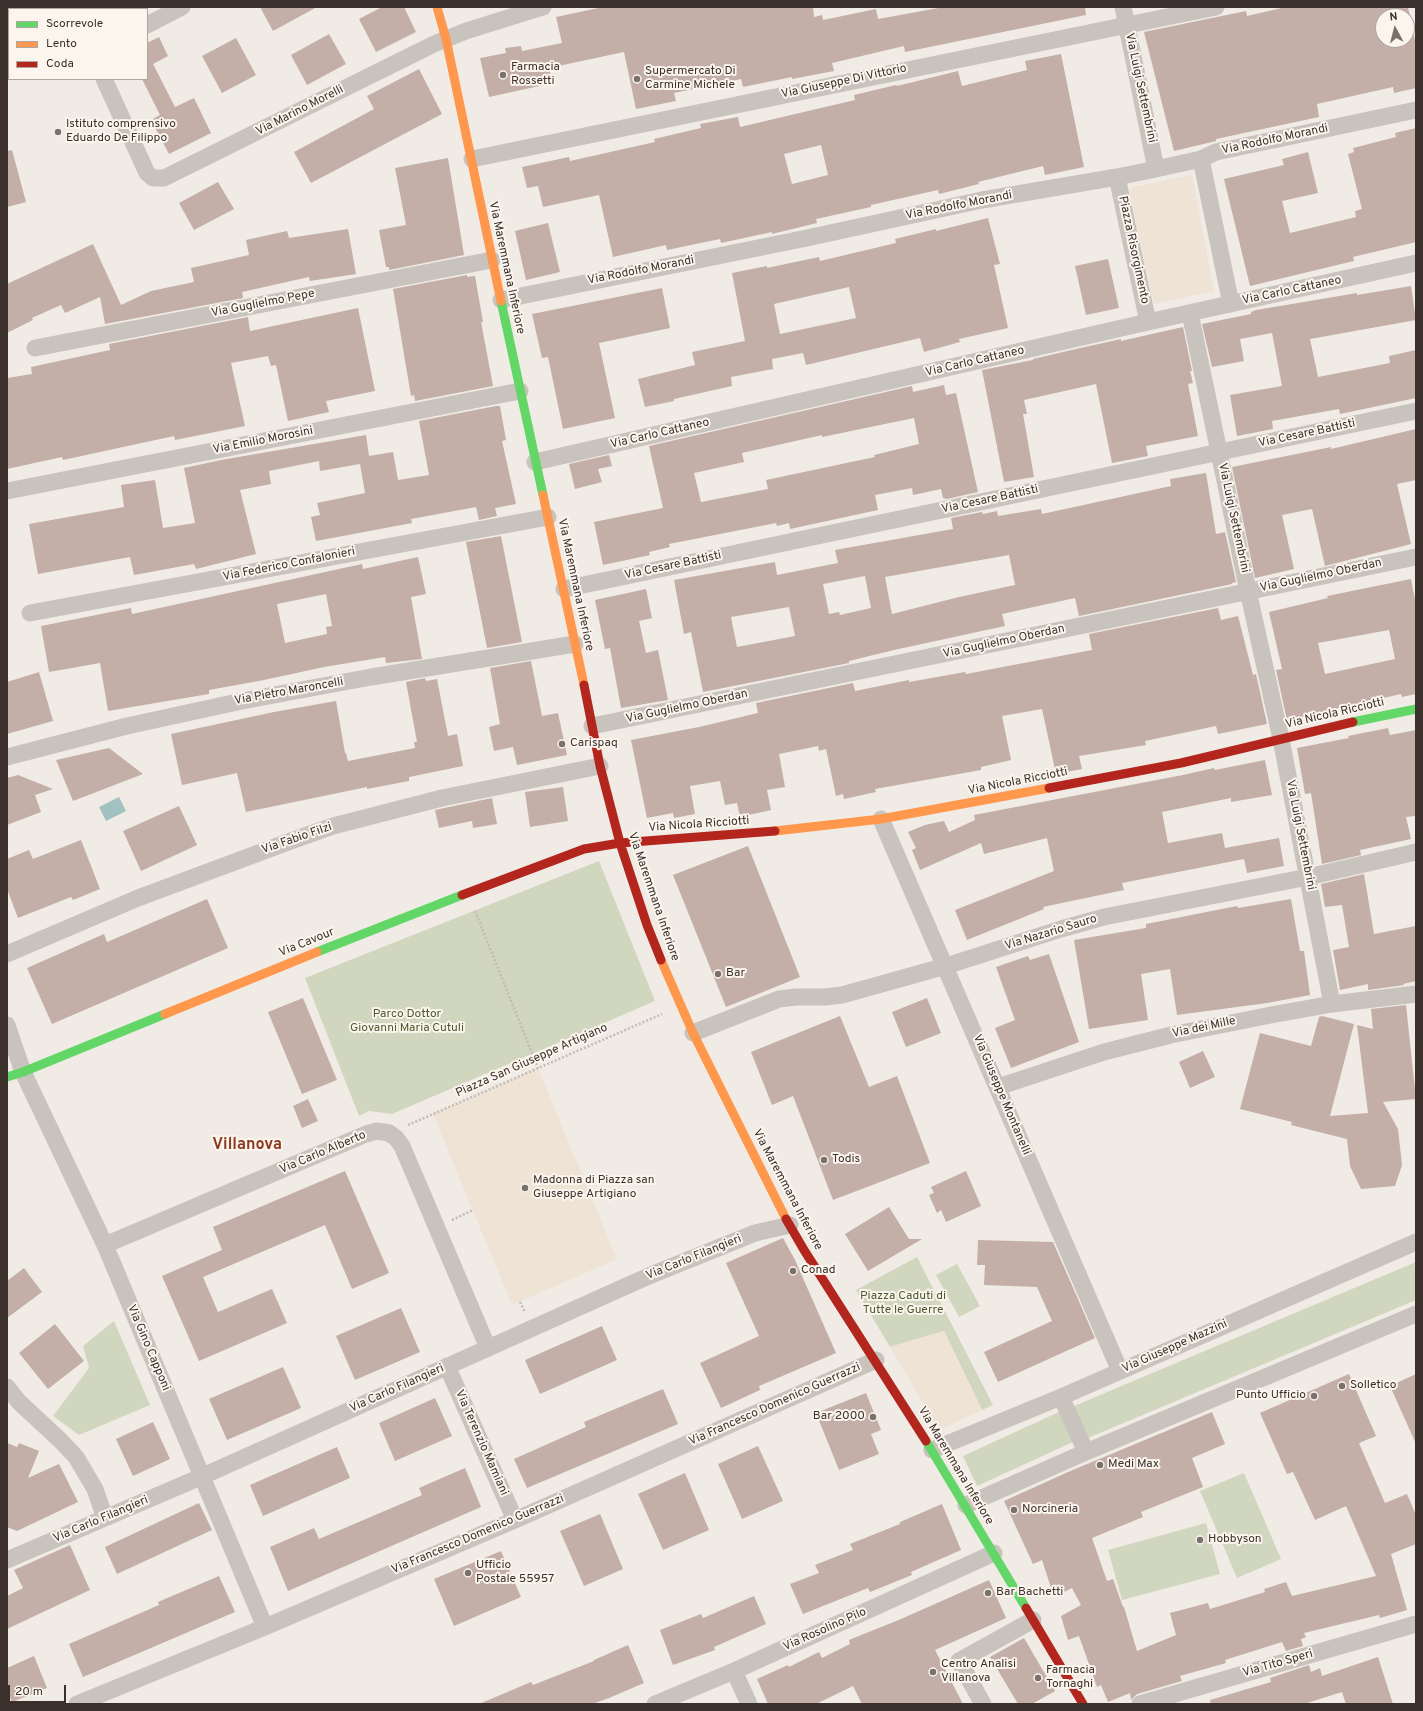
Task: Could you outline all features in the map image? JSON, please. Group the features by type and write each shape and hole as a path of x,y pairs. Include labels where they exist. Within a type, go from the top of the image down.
{"main road":[{"name":"Via Maremmana Inferiore","path":"437,7 446,39 472,159 535,462 564,589 600,766 620,843 648,925 693,1032 790,1225 804,1250 876,1360 966,1505 1083,1704"},
{"name":"Via Nicola Ricciotti","path":"620,843 791,830 881,819 1181,763 1416,709"},
{"name":"Via Cavour","path":"15,1075 320,950 467,892 573,852 620,843"}],"street":[{"path":"148,24 182,7"},
{"name":"Via Marino Morelli","path":"104,80 145,169 153,178 159,179 168,177 446,39 543,7"},
{"name":"Via Luigi Settembrini","path":"1123,7 1156,169"},
{"name":"Via Giuseppe Di Vittorio","path":"472,159 1216,7"},
{"name":"Via Rodolfo Morandi","path":"501,300 807,238 982,200 1117,178 1201,159 1216,152 1416,110"},
{"path":"1201,159 1231,304"},
{"name":"Piazza Risorgimento","path":"1117,178 1148,322"},
{"name":"Via Guglielmo Pepe","path":"35,348 492,260"},
{"name":"Via Carlo Cattaneo","path":"535,462 1148,322 1416,263"},
{"name":"Via Luigi Settembrini","path":"1190,313 1248,591 1281,739 1332,1004"},
{"name":"Via Emilio Morosini","path":"7,491 520,390"},
{"name":"Via Cesare Battisti","path":"564,589 1416,411"},
{"name":"Via Federico Confalonieri","path":"30,613 548,516"},
{"name":"Via Guglielmo Oberdan","path":"592,726 1416,557"},
{"name":"Via Pietro Maroncelli","path":"7,757 135,725 242,701 371,677 575,644"},
{"name":"Via Fabio Filzi","path":"7,954 138,898 333,826 430,801 600,766"},
{"name":"Via Giuseppe Montanelli","path":"881,819 946,966 1120,1371"},
{"name":"Via Nazario Sauro","path":"693,1032 779,999 837,996 946,966 1061,929 1104,917 1308,877 1416,852"},
{"name":"Via dei Mille","path":"998,1087 1104,1052 1158,1038 1332,1004 1416,994"},
{"name":"Via Gino Capponi","path":"7,1025 15,1075 105,1245 265,1627"},
{"name":"Via Carlo Alberto","path":"105,1245 366,1134 381,1131 389,1133"},
{"path":"389,1133 396,1138 402,1146 488,1348"},
{"name":"Via Carlo Filangieri","path":"7,1560 203,1476 651,1274 755,1233 790,1225"},
{"name":"Via Giuseppe Mazzini","path":"932,1450 1061,1397 1416,1242"},
{"path":"966,1505 1086,1452 1416,1314"},
{"name":"Via Francesco Domenico Guerrazzi","path":"77,1704 265,1627 515,1520 876,1360"},
{"name":"Via Terenzio Mamiani","path":"447,1366 515,1520"},
{"path":"7,1388 19,1402 76,1457 94,1489 105,1518"},
{"path":"1061,1397 1086,1452"},
{"name":"Via Rosolino Pilo","path":"655,1704 734,1671 994,1554"},
{"path":"983,1704 959,1660 1033,1620"},
{"name":"Via Tito Speri","path":"1140,1704 1416,1624"},
{"path":"734,1671 749,1704"}],"path":[{"path":"467,892 538,1068"},
{"name":"Piazza San Giuseppe Artigiano","path":"389,1133 681,1006"}],"green space":[{"name":"Parco Dottor Giovanni Maria Cutuli","path":"599,861 655,1001 392,1114 369,1111 359,1116 305,978"},
{"name":"Piazza Caduti di Tutte le Guerre","path":"917,1257 993,1405 982,1410 944,1331 890,1347 856,1290"},
{"path":"1416,1262 1416,1300 1088,1438 1074,1406"},
{"path":"957,1264 980,1306 959,1317 936,1275"},
{"path":"114,1321 150,1405 79,1435 53,1416 89,1368 83,1346"},
{"path":"1059,1412 1073,1442 977,1486 963,1456"},
{"path":"1244,1473 1281,1559 1237,1578 1200,1491"},
{"path":"1206,1523 1220,1574 1122,1600 1108,1550"}],"shaded area":[{"path":"1192,175 1214,291 1154,304 1129,188"},
{"path":"538,1068 617,1259 512,1305 433,1114"},
{"name":"Piazza Caduti di Tutte le Guerre","path":"944,1331 982,1410 939,1430 890,1347"}],"water":[{"path":"119,797 126,811 106,821 99,807"}],"building":[{"path":"260,7 317,7 273,31"},
{"path":"382,7 404,7 416,32 376,52 359,19"},
{"path":"603,7 813,7 814,17 822,15 823,20 876,9 878,19 944,7 1085,7 1086,15 905,52 904,46 832,63 834,71 792,79 792,77 743,87 741,79 674,93 676,101 636,109 624,52 549,68 553,83 489,97 480,58 506,53 505,48 521,46 522,51 562,43 556,17"},
{"path":"1286,7 1408,7 1375,8 1375,48 1415,48 1415,40 1416,88 1394,93 1393,87 1317,104 1319,117 1216,139 1216,141 1174,151 1144,32 1246,11 1247,16"},
{"path":"329,34 346,64 307,85 291,55"},
{"path":"159,37 168,56 153,64 175,107 194,98 211,133 169,154 151,120 160,115 142,80 148,80 148,42"},
{"path":"236,38 256,75 222,93 202,56"},
{"path":"1061,54 1084,167 1045,175 1043,166 978,182 979,184 939,194 938,190 871,205 871,207 816,219 817,223 772,234 772,232 721,243 720,239 667,250 666,245 613,257 599,195 543,207 538,186 527,188 522,167 569,157 570,161 655,142 654,139 701,128 700,124 738,117 740,127 855,100 854,95 958,71 962,86 1027,70 1025,61","holes":["821,145 828,175 792,184 784,154"]},
{"path":"419,69 442,114 311,183 294,152 374,109 367,96"},
{"path":"1416,128 1416,242 1353,257 1354,261 1250,286 1224,179 1284,165 1282,159 1308,152 1318,193 1282,201 1290,233 1356,217 1355,211 1362,209 1348,154 1354,152 1353,148 1396,137 1395,133"},
{"path":"12,150 26,202 7,207 7,151"},
{"path":"448,158 464,255 389,270 389,267 386,267 379,230 406,225 395,168"},
{"path":"218,182 234,209 194,230 179,203"},
{"path":"988,218 1000,264 994,265 1008,328 959,339 960,342 924,352 920,338 806,365 803,353 772,359 773,369 731,377 732,386 645,407 638,379 695,365 692,352 745,341 732,273 767,266 767,268 819,257 820,261 896,243 895,239 936,229 936,231","holes":["849,287 856,318 780,334 774,304"]},
{"path":"548,223 560,272 526,280 515,231"},
{"path":"348,229 356,274 310,281 309,277 242,292 243,298 105,324 100,297 65,313 61,305 32,318 33,320 7,333 7,284 93,244 121,305 151,291 194,282 191,268 249,255 246,240 287,231 289,238"},
{"path":"1108,259 1119,308 1086,315 1075,266"},
{"path":"467,275 467,277 475,276 483,322 481,322 493,386 415,401 414,395 411,396 393,289"},
{"path":"1411,286 1416,320 1310,339 1318,377 1390,363 1389,356 1416,350 1416,398 1340,414 1339,409 1272,421 1273,429 1237,436 1230,395 1282,386 1272,333 1240,339 1244,361 1212,367 1202,324 1251,314 1251,312 1256,310 1357,293 1357,295"},
{"path":"662,288 670,328 599,343 615,418 563,429 548,357 542,358 532,314"},
{"path":"358,308 375,391 326,401 329,412 288,421 276,365 271,366 268,356 231,363 245,426 175,440 174,436 63,460 62,457 7,469 7,378 32,374 31,367 110,350 109,344 248,317 250,331"},
{"path":"1183,327 1192,371 1190,371 1193,383 1188,384 1198,436 1146,446 1148,456 1112,463 1096,384 1024,400 1027,414 1023,414 1034,477 1004,482 982,370 1033,360 1121,339 1121,341"},
{"path":"944,385 946,395 956,393 978,492 947,499 943,498 941,489 913,495 912,488 875,495 878,510 790,529 789,523 777,526 776,523 669,544 670,547 649,552 650,555 603,565 594,522 663,508 649,446 912,386 913,392","holes":["914,418 919,444 874,455 875,457 766,480 768,489 701,502 694,473 744,462 742,453 822,435 822,437"]},
{"path":"500,406 506,440 502,441 516,504 495,508 497,516 479,520 476,507 411,519 412,523 316,541 311,517 320,515 317,503 365,493 360,464 320,471 319,461 269,471 271,484 240,490 256,554 196,569 194,564 134,575 130,557 38,574 29,524 124,507 121,485 155,480 163,528 195,523 184,468 221,460 366,435 369,456 393,452 398,480 429,475 419,421"},
{"path":"1416,429 1416,480 1397,484 1411,544 1325,566 1312,509 1282,515 1294,569 1255,578 1232,467 1331,447 1331,449"},
{"path":"609,455 612,466 598,469 602,482 575,489 569,464"},
{"path":"1206,473 1216,534 1225,532 1236,582 1079,616 1075,598 1002,614 1005,626 894,650 849,661 849,663 703,692 691,632 684,634 674,580 775,562 777,575 838,563 835,550 953,529 951,518 982,512 983,514 997,511 998,516 1041,509 1042,514 1171,486 1170,479","holes":["1009,555 1015,585 892,614 885,577","865,576 871,608 840,615 839,612 829,614 823,584","789,607 795,636 737,647 731,617"]},
{"path":"501,536 522,642 487,648 466,542"},
{"path":"418,557 426,594 411,597 422,659 386,663 385,657 324,667 209,690 209,694 108,711 100,663 49,672 41,626 131,608 132,614 362,564 363,569","holes":["326,594 332,626 326,627 327,634 285,643 277,604"]},
{"path":"1411,579 1416,605 1416,694 1402,697 1401,694 1287,720 1276,670 1282,669 1269,612 1328,598 1327,596","holes":["1389,630 1395,659 1325,674 1318,643"]},
{"path":"646,589 652,618 639,621 646,653 658,650 668,700 621,708 610,648 605,649 595,600"},
{"path":"1218,608 1221,620 1238,616 1253,675 1256,674 1267,724 1218,734 1216,726 1145,741 1146,745 1079,756 1082,769 1056,774 1042,709 1002,716 1011,760 981,767 981,770 875,789 876,792 844,799 843,794 836,796 826,749 819,751 818,746 779,754 785,787 767,790 771,810 740,817 737,803 725,805 720,781 690,786 695,814 674,818 673,813 647,818 631,740 699,727 758,713 756,703 853,683 855,691 909,680 909,682 965,672 966,674 1092,650 1089,634"},
{"path":"531,661 542,716 558,713 567,755 517,765 513,747 494,751 489,727 500,724 490,668"},
{"path":"39,672 53,721 7,734 7,682"},
{"path":"425,678 426,681 437,679 448,736 457,734 463,766 409,777 409,781 367,789 367,787 246,812 237,773 182,785 171,734 274,712 336,701 345,753 348,761 415,748 414,742 417,742 406,682"},
{"path":"1388,728 1390,735 1416,730 1416,816 1406,817 1411,839 1360,850 1361,855 1322,864 1311,793 1305,794 1297,748 1349,738 1348,736"},
{"path":"109,748 143,774 73,801 56,760"},
{"path":"1265,760 1272,795 1231,802 1231,798 1162,812 1168,843 1222,833 1225,848 1279,838 1284,866 1247,873 1244,859 1122,883 1124,890 1043,907 1044,909 967,940 955,910 1054,871 1047,838 984,854 981,843 920,870 912,850 916,848 908,832 925,825 944,821 949,832 975,820 974,815 1214,768 1215,770"},
{"path":"18,775 53,789 35,795 41,812 7,825 7,778"},
{"path":"563,787 568,821 530,827 525,792"},
{"path":"492,798 497,824 473,828 472,821 439,828 435,810"},
{"path":"179,806 197,845 141,871 123,831"},
{"path":"81,840 100,889 73,900 71,897 18,918 7,889 7,859 29,850 33,859"},
{"path":"748,846 800,977 726,1007 673,875"},
{"path":"1364,874 1374,934 1416,926 1416,981 1403,984 1404,985 1368,990 1368,984 1340,990 1333,950 1349,947 1342,905 1325,907 1321,884"},
{"path":"207,899 228,948 52,1024 27,968 104,934 107,942"},
{"path":"1291,899 1300,951 1304,951 1310,995 1267,1003 1177,1015 1170,969 1141,974 1148,1020 1089,1029 1074,940 1146,928 1146,924 1237,906 1238,908"},
{"path":"1049,954 1079,1042 1011,1068 995,1028 1015,1020 996,967 1028,956 1030,960"},
{"path":"303,998 337,1080 302,1094 268,1012"},
{"path":"927,998 941,1033 906,1047 892,1012"},
{"path":"1406,1005 1416,1099 1383,1102 1398,1129 1402,1165 1395,1186 1361,1189 1350,1166 1347,1139 1291,1125 1292,1122 1240,1109 1260,1033 1311,1046 1319,1017 1322,1016 1354,1024 1330,1116 1368,1113 1357,1025 1373,1029 1371,1009"},
{"path":"840,1016 869,1087 897,1076 930,1163 833,1200 793,1096 772,1105 751,1052"},
{"path":"1203,1051 1215,1077 1190,1088 1179,1062"},
{"path":"308,1099 318,1121 302,1128 293,1106"},
{"path":"345,1171 389,1273 352,1289 325,1225 203,1277 218,1312 272,1289 287,1323 199,1361 162,1276 222,1250 213,1227"},
{"path":"966,1171 981,1206 946,1222 941,1210 937,1213 929,1195 934,1193 931,1187"},
{"path":"889,1207 909,1239 922,1239 868,1271 845,1234"},
{"path":"783,1238 795,1260 836,1353 759,1386 760,1390 721,1408 700,1363 759,1336 726,1263"},
{"path":"978,1240 1053,1242 1095,1338 998,1382 984,1352 1052,1321 1037,1287 984,1285 985,1265 977,1265"},
{"path":"24,1268 42,1292 7,1318 7,1281"},
{"path":"401,1308 420,1352 355,1380 336,1336"},
{"path":"55,1324 84,1361 48,1389 19,1353"},
{"path":"602,1326 617,1360 540,1394 525,1360"},
{"path":"283,1367 301,1408 227,1440 209,1399"},
{"path":"1349,1374 1376,1436 1359,1443 1385,1503 1407,1494 1416,1515 1416,1544 1391,1554 1407,1610 1380,1618 1379,1615 1304,1633 1306,1637 1301,1639 1303,1646 1286,1651 1282,1642 1225,1660 1226,1663 1180,1676 1182,1681 1137,1694 1131,1700 1130,1693 1108,1702 1101,1685 1097,1687 1079,1636 1068,1640 1061,1616 1081,1605 1072,1588 1054,1597 1042,1560 1033,1564 1004,1501 1068,1472 1212,1412 1225,1444 1192,1458 1203,1487 1141,1512 1143,1517 1092,1538 1107,1581 1113,1579 1124,1607 1137,1651 1176,1635 1170,1613 1208,1603 1210,1609 1265,1592 1264,1589 1286,1582 1292,1596 1376,1576 1346,1506 1315,1520 1293,1472 1287,1474 1260,1413"},
{"path":"1416,1374 1416,1444 1390,1386"},
{"path":"663,1389 678,1424 527,1488 514,1459 586,1427 584,1422"},
{"path":"866,1393 881,1430 871,1434 879,1454 839,1470 816,1413"},
{"path":"435,1398 452,1436 395,1461 379,1423"},
{"path":"153,1422 170,1459 133,1476 116,1439"},
{"path":"7,1443 17,1447 19,1443 39,1451 28,1478 59,1464 78,1502 17,1531 7,1527"},
{"path":"758,1446 783,1501 742,1519 718,1464"},
{"path":"337,1447 350,1478 263,1516 250,1485"},
{"path":"465,1468 481,1507 288,1591 270,1547 314,1528 319,1539 422,1495 419,1488"},
{"path":"685,1473 709,1530 663,1550 638,1494"},
{"path":"199,1503 212,1530 117,1574 105,1547"},
{"path":"942,1504 961,1550 911,1572 912,1575 870,1592 868,1588 803,1614 790,1584 819,1573 815,1565 853,1550 850,1544 900,1524 900,1522"},
{"path":"600,1514 623,1569 584,1586 560,1531"},
{"path":"70,1545 90,1590 7,1629 7,1596 23,1588 14,1570"},
{"path":"501,1551 521,1597 454,1626 434,1579"},
{"path":"219,1576 235,1612 83,1677 69,1644 159,1605 158,1602"},
{"path":"989,1580 1006,1618 935,1650 963,1704 862,1704 853,1686 816,1704 768,1704 757,1679 788,1665 789,1667 819,1652 822,1658 850,1644 849,1640"},
{"path":"754,1596 766,1624 714,1647 715,1650 673,1665 660,1630 701,1614 703,1618"},
{"path":"1024,1638 1055,1691 1032,1704 1018,1704 990,1657"},
{"path":"628,1645 644,1683 609,1698 592,1704 479,1704 531,1682 533,1685 594,1661"},
{"path":"34,1656 47,1688 12,1702 7,1690 7,1668"},
{"path":"1378,1657 1393,1704 1346,1704 1342,1692 1304,1704 1211,1704 1210,1700 1271,1682 1270,1678 1309,1665 1311,1672 1320,1668 1322,1676"}],"traffic: fast":[{"path":"501,301 543,495"},
{"path":"1353,722 1416,709"},
{"path":"317,952 462,895"},
{"path":"7,1077 23,1072 165,1014"},
{"path":"926,1441 1026,1608"}],"traffic: slow":[{"path":"437,7 446,39 501,301"},
{"path":"543,495 584,685"},
{"path":"775,831 881,819 1049,788"},
{"path":"165,1014 317,952"},
{"path":"661,960 693,1033 786,1219"}],"traffic: jam":[{"path":"584,685 600,766 620,843 647,925 661,960"},
{"path":"1049,788 1181,763 1353,722"},
{"path":"462,895 584,849 620,843 775,831"},
{"path":"786,1219 804,1250 926,1441"},
{"path":"1026,1608 1083,1704"}],"place":[{"name":"Farmacia Rossetti","path":"503,75"},
{"name":"Supermercato Di Carmine Michele","path":"637,79"},
{"name":"Istituto comprensivo Eduardo De Filippo","path":"58,132"},
{"name":"Carispaq","path":"562,744"},
{"name":"Bar","path":"718,974"},
{"name":"Todis","path":"824,1160"},
{"name":"Madonna di Piazza san Giuseppe Artigiano","path":"525,1188"},
{"name":"Conad","path":"793,1271"},
{"name":"Solletico","path":"1342,1386"},
{"name":"Punto Ufficio","path":"1314,1396"},
{"name":"Bar 2000","path":"873,1417"},
{"name":"Medi Max","path":"1100,1465"},
{"name":"Norcineria","path":"1014,1510"},
{"name":"Hobbyson","path":"1200,1540"},
{"name":"Ufficio Postale 55957","path":"468,1573"},
{"name":"Bar Bachetti","path":"988,1593"},
{"name":"Centro Analisi Villanova","path":"933,1672"},
{"name":"Farmacia Tornaghi","path":"1038,1678"}],"district":[{"name":"Villanova","path":"247,1146"}]}
